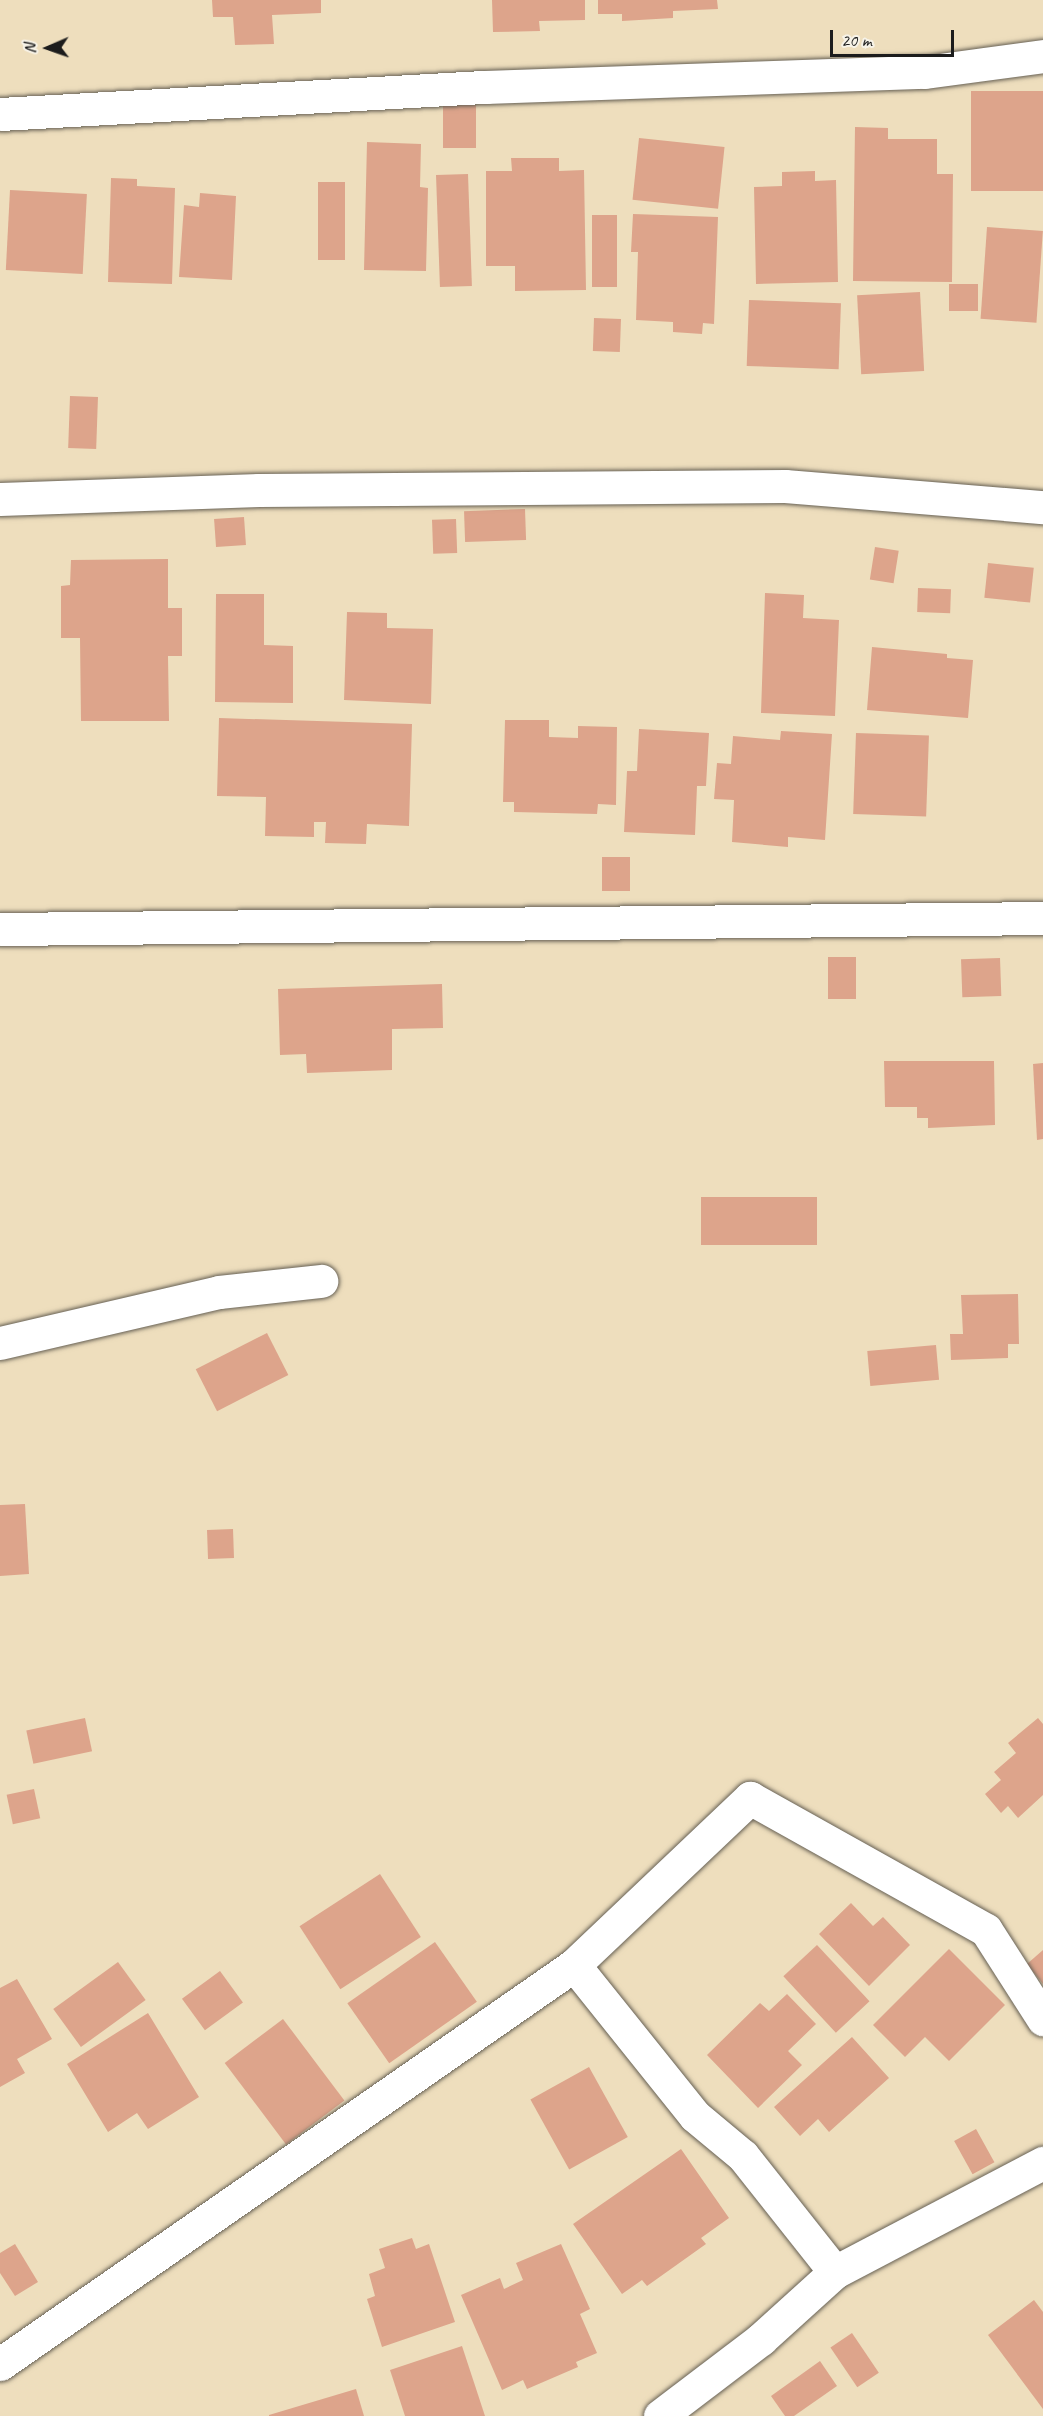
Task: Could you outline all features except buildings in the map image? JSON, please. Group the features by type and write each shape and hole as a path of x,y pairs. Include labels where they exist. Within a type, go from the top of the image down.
{"street":[{"path":"0,114 485,87 925,72 1043,56"},
{"path":"0,500 260,490 785,486 1043,507"},
{"path":"0,929 1043,918"},
{"path":"0,1343 219,1292 321,1281"},
{"path":"0,2364 574,1965 750,1798 986,1930 1043,2019"},
{"path":"574,1965 695,2116 742,2156 835,2272"},
{"path":"660,2416 760,2339 835,2272 1043,2163"}]}
